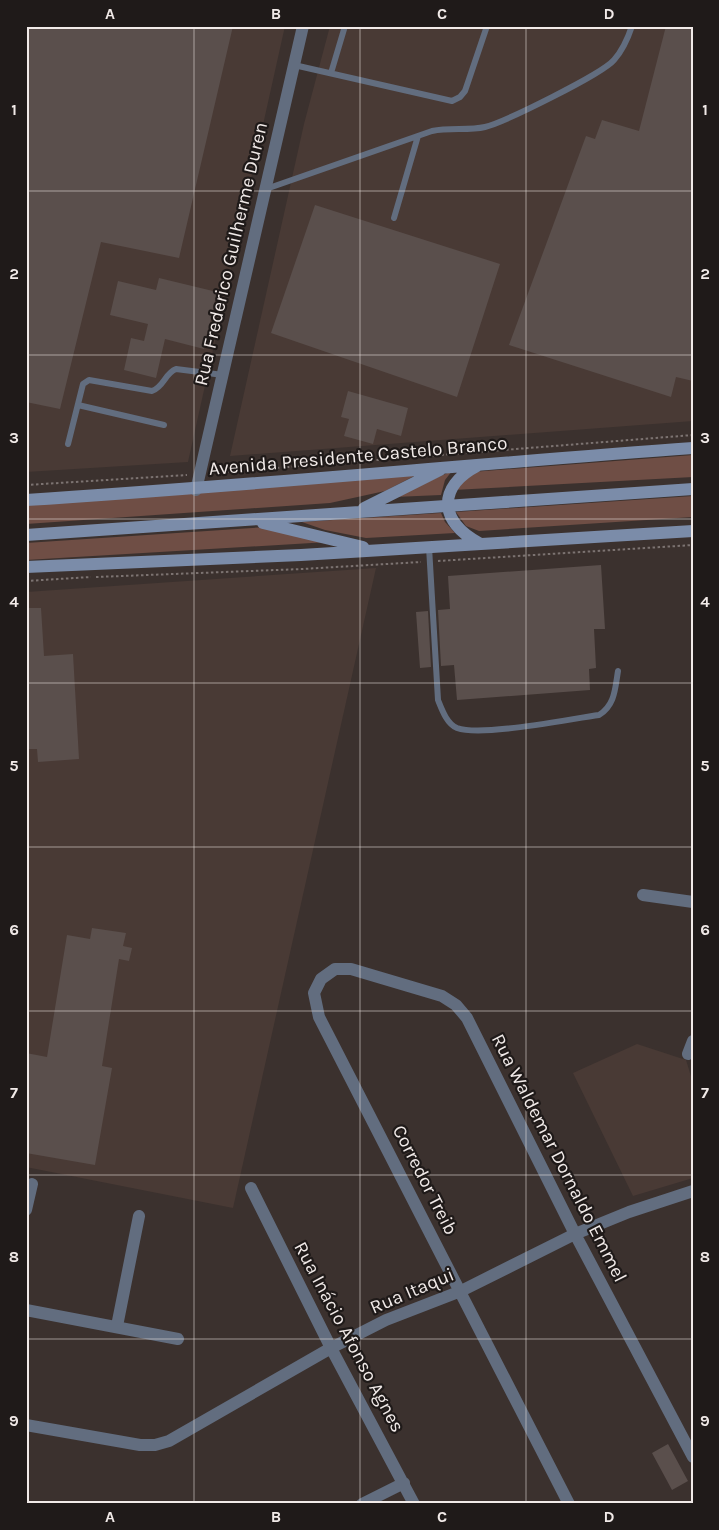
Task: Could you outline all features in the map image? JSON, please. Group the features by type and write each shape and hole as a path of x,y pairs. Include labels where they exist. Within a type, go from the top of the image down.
{"main road":[{"name":"Avenida Presidente Castelo Branco","path":"26,500 196,490 447,466 693,448"},
{"path":"479,544 458,530 451,519 448,506 450,493 461,474 482,464"},
{"path":"358,512 447,466"},
{"path":"26,535 693,489"},
{"path":"251,520 376,550"},
{"path":"26,567 376,550 693,531"}],"street":[{"name":"Rua Frederico Guilherme Duren","path":"196,490 303,26"},
{"path":"643,895 693,902"},
{"name":"Rua Waldemar Dornaldo Emmel","path":"321,979 335,969 351,969 442,996 456,1005 467,1018 576,1234 693,1457"},
{"name":"Corredor Treib","path":"321,979 314,993 319,1017 569,1504"},
{"path":"688,1054 693,1041"},
{"path":"26,1210 32,1184"},
{"name":"Rua Inácio Afonso Agnes","path":"251,1188 331,1348 414,1504"},
{"name":"Rua Itaqui","path":"26,1425 140,1445 155,1445 169,1441 331,1348 386,1320 461,1291 576,1234 629,1212 693,1191"},
{"path":"117,1326 139,1216"},
{"path":"26,1310 178,1338"},
{"path":"362,1504 404,1483"}],"lane":[{"path":"331,74 345,26"},
{"path":"294,65 452,101 460,97 465,90 487,26"},
{"path":"266,188 445,128 487,126 601,71 614,60 628,40 632,26"},
{"path":"394,218 418,136"},
{"path":"68,444 83,384 89,380 152,391 160,387 171,371 176,369 223,375"},
{"path":"78,405 164,425"},
{"path":"429,547 438,700 445,716 456,728 476,731 599,715 607,710 613,701 618,672"}],"path":[{"path":"26,485 200,474 693,435"}],"shaded area":[{"path":"26,26 285,26 188,462 26,472"},
{"path":"330,26 693,26 693,421 230,456 304,124"},
{"path":"693,455 693,477 453,490 472,472"},
{"path":"452,471 445,480 441,495 394,497"},
{"path":"420,473 385,491 330,503 26,524 26,502"},
{"path":"693,496 693,517 479,531 466,526 456,512"},
{"path":"441,513 445,522 455,533 366,538 325,530 302,522"},
{"path":"267,527 328,542 26,560 26,543"},
{"path":"376,568 233,1208 26,1167 26,592"},
{"path":"637,1044 686,1060 693,1083 693,1178 633,1196 573,1073"}],"building":[{"path":"26,26 233,26 179,258 101,242 60,409 26,402"},
{"path":"666,26 693,26 693,381 676,377 671,397 509,345 586,136 595,139 602,120 639,131"},
{"path":"315,205 500,264 457,397 271,333"},
{"path":"159,278 217,292 204,349 165,339 156,378 124,370 131,338 144,341 148,324 110,315 118,281 156,290"},
{"path":"348,391 408,408 401,436 377,429 373,444 344,436 349,419 341,417"},
{"path":"601,565 605,629 594,629 596,668 589,669 590,690 457,700 454,665 441,666 438,610 450,609 448,576"},
{"path":"26,608 41,608 44,656 73,654 79,759 38,762 37,749 26,749"},
{"path":"428,611 431,667 420,668 416,612"},
{"path":"92,928 126,933 123,946 132,948 129,961 119,959 102,1066 112,1068 95,1165 26,1153 26,1053 47,1057 67,935 90,939"},
{"path":"668,1444 688,1481 672,1490 652,1453"}]}
